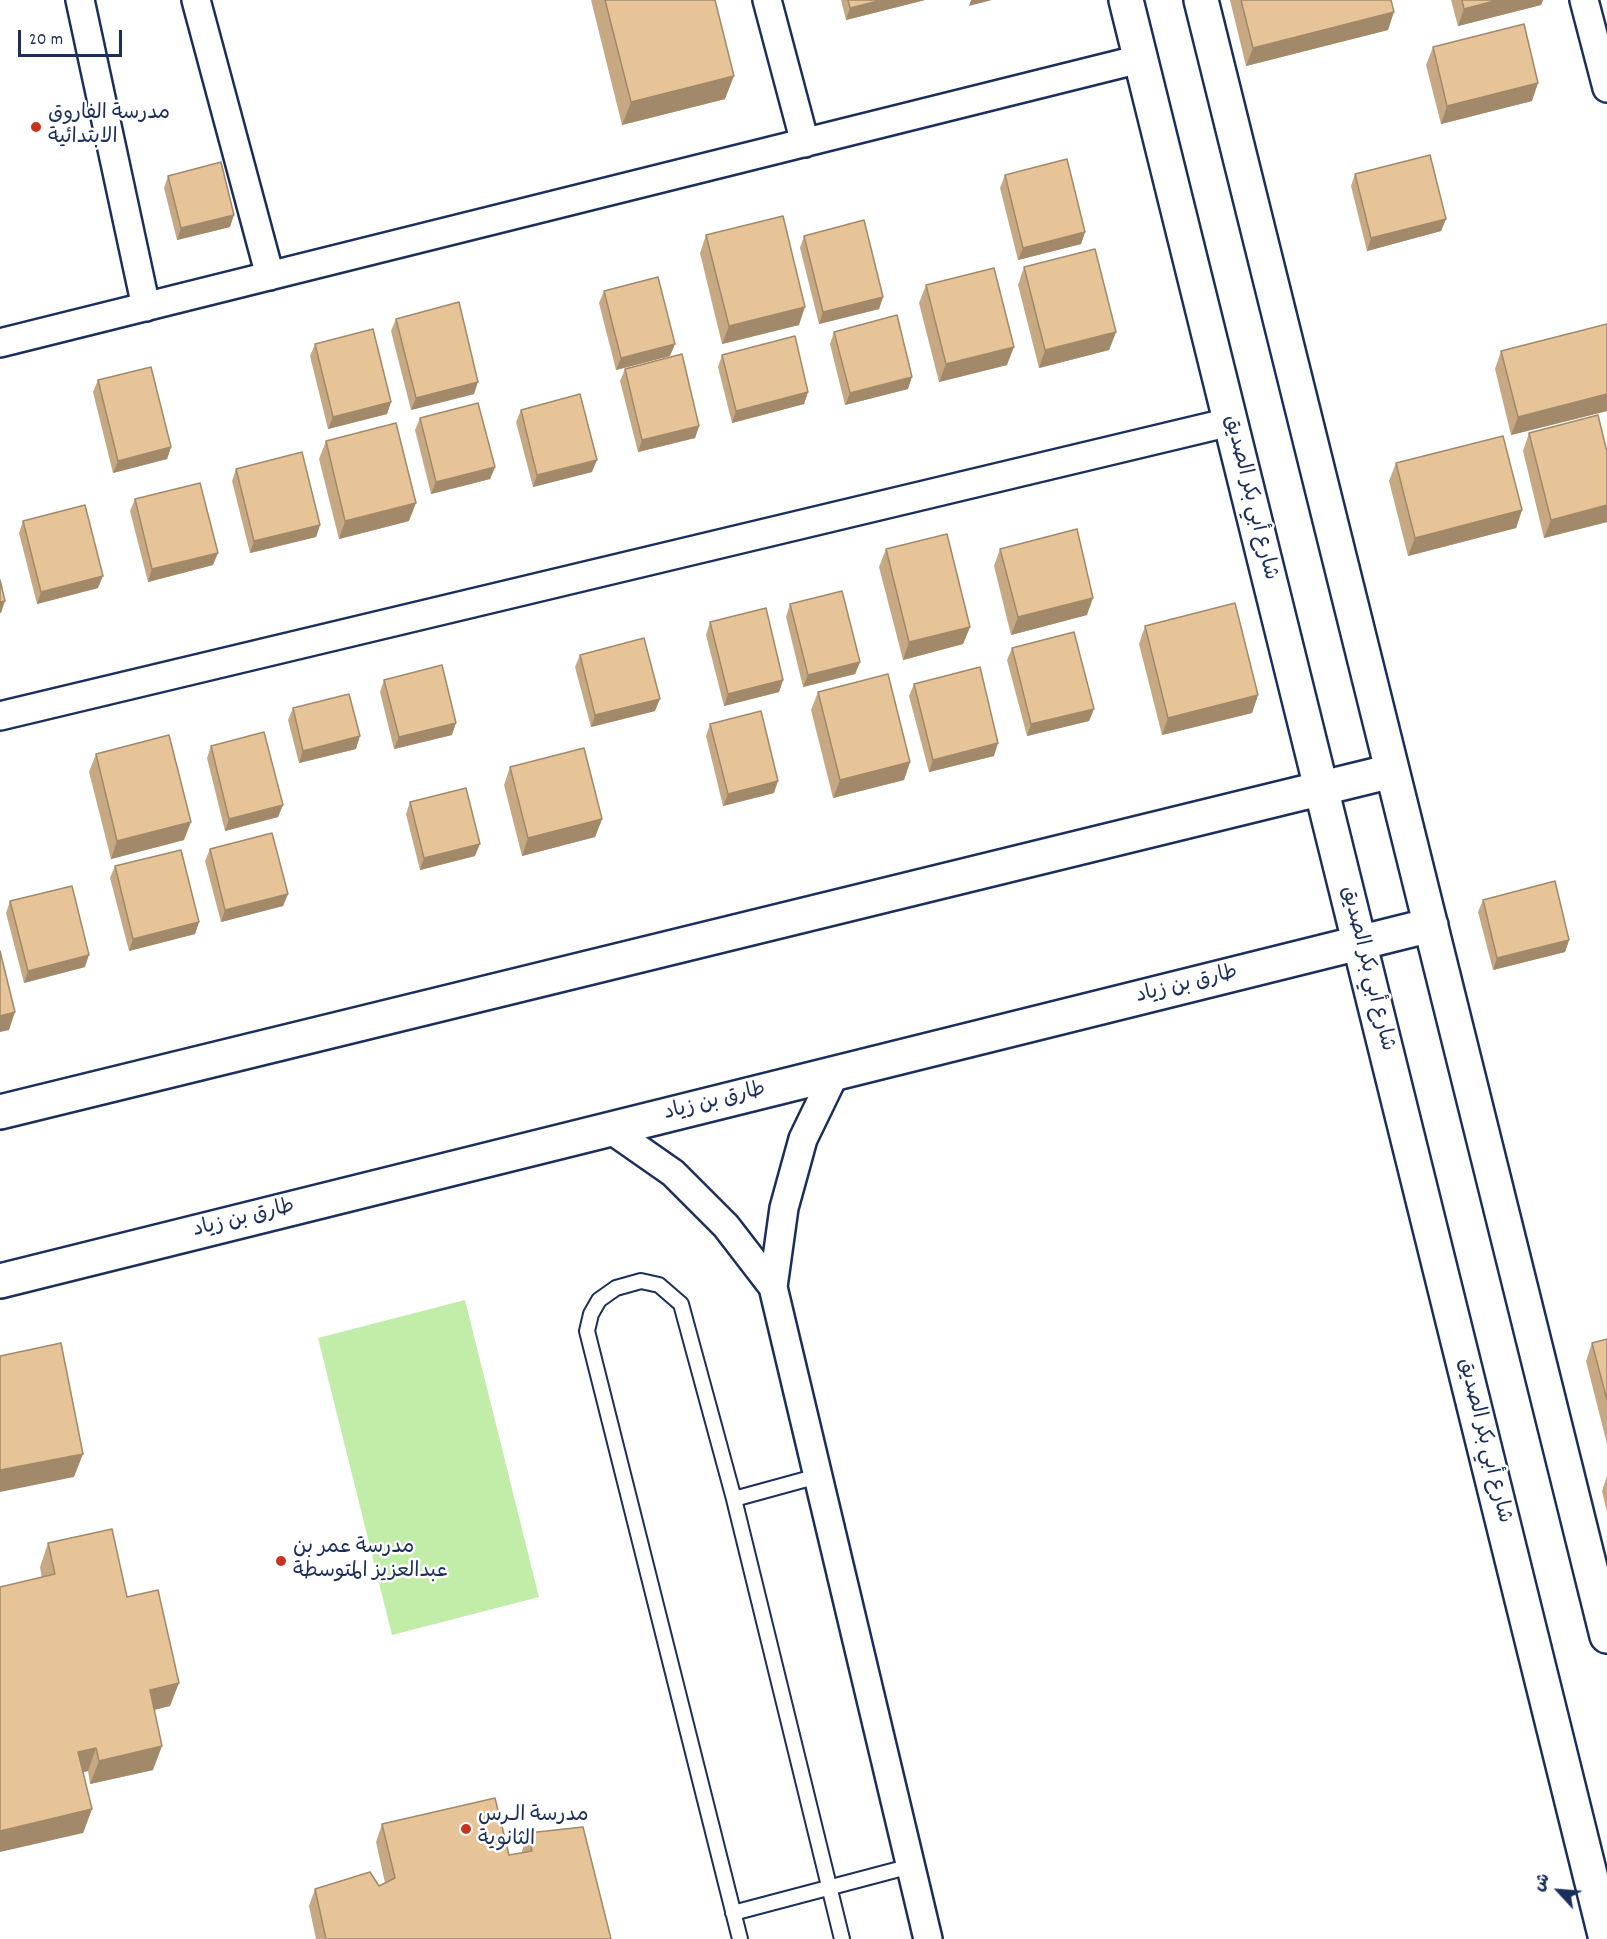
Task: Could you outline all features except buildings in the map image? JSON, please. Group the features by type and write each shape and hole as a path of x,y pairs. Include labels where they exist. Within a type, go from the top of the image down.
{"street":[{"path":"80,0 146,307"},
{"path":"196,0 270,276"},
{"path":"768,0 805,143"},
{"name":"شارع أبي بكر الصديق","path":"1126,0 1606,1939"},
{"path":"1201,0 1607,1634"},
{"path":"1584,0 1607,88"},
{"path":"0,343 1140,59"},
{"path":"0,717 1230,422"},
{"path":"0,1112 1392,771"},
{"name":"طارق بن زياد","path":"0,1281 1431,926"},
{"path":"835,1073 803,1138 784,1208 773,1287 928,1939"},
{"path":"610,1129 674,1173 726,1226 773,1287"}],"lane":[{"path":"740,1939 587,1332 591,1314 599,1300 616,1288 641,1281 659,1285 681,1304 734,1499 842,1939"},
{"path":"734,1499 818,1476"},
{"path":"733,1913 911,1866"}],"green space":[{"path":"465,1300 539,1597 392,1635 318,1338"}],"place":[{"name":"مدرسة الفاروق الابتدائية","path":"36,127"},
{"name":"مدرسة عمر بن عبدالعزيز المتوسطة","path":"281,1561"},
{"name":"مدرسة الـرس الثانوية","path":"466,1829"}]}
